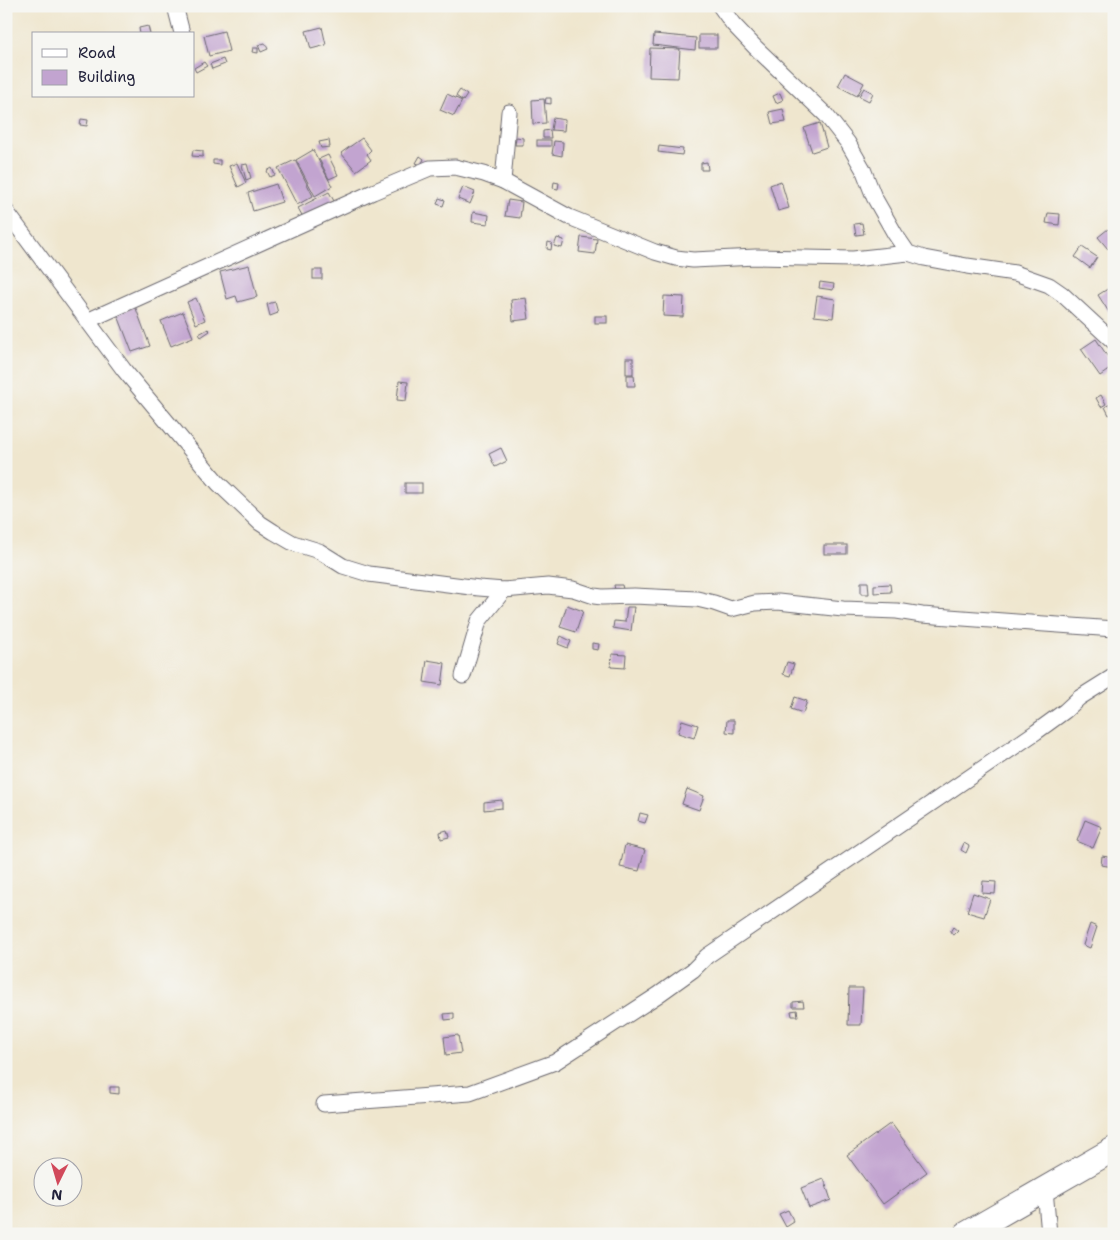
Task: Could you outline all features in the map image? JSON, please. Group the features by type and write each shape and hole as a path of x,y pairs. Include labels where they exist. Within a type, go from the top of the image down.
{"main road":[{"path":"966,1234 1114,1149"}],"street":[{"path":"175,6 182,32"},
{"path":"720,6 755,47 826,115 848,144 863,169 874,197 908,253"},
{"path":"503,181 509,112"},
{"path":"87,321 430,168 455,167 503,181 569,217 655,252 676,258 693,260 756,257 853,259 908,253 958,265 1015,273 1049,285 1062,294 1114,342"},
{"path":"6,211 124,370 218,483 260,523 293,543 319,551 343,566 385,576 479,588 504,590 557,587 574,589 602,597 634,596 697,599 714,602 731,609 755,603 778,602 844,609 1114,629"},
{"path":"463,676 479,621 504,590"},
{"path":"324,1104 470,1092 555,1062 658,995 693,970 707,956 1036,732 1065,711 1078,698 1114,676"},
{"path":"1045,1190 1049,1234"}],"building":[{"path":"148,26 150,32 140,32 139,28"},
{"path":"322,27 326,45 311,49 306,31"},
{"path":"224,31 229,51 209,56 204,36"},
{"path":"654,34 696,38 695,50 653,45"},
{"path":"699,35 717,35 717,48 699,48"},
{"path":"265,43 268,49 261,52 258,45"},
{"path":"253,48 258,48 258,53 252,52"},
{"path":"650,48 680,49 678,78 649,77"},
{"path":"223,59 225,64 212,69 210,64"},
{"path":"204,62 207,66 196,72 195,67"},
{"path":"845,73 864,83 857,96 838,86"},
{"path":"864,88 873,93 869,101 859,96"},
{"path":"460,90 467,95 463,101 456,96"},
{"path":"780,93 783,100 776,103 773,96"},
{"path":"447,94 462,101 454,116 440,110"},
{"path":"546,98 551,98 551,104 545,103"},
{"path":"544,99 546,123 533,124 532,100"},
{"path":"783,109 786,122 772,124 769,112"},
{"path":"553,118 565,120 564,131 551,130"},
{"path":"81,119 88,120 87,126 80,125"},
{"path":"820,123 827,147 812,152 804,128"},
{"path":"550,130 551,138 543,138 543,131"},
{"path":"516,137 523,138 523,145 515,145"},
{"path":"362,138 371,150 367,154 371,160 356,171 341,153"},
{"path":"329,140 330,147 321,148 319,142"},
{"path":"537,140 551,140 551,146 537,146"},
{"path":"554,141 563,142 562,156 552,154"},
{"path":"659,146 683,149 682,155 658,152"},
{"path":"193,150 203,151 203,157 192,156"},
{"path":"313,150 332,186 315,196 296,160"},
{"path":"328,155 338,175 329,179 319,159"},
{"path":"420,156 424,159 421,165 416,163"},
{"path":"213,160 220,160 220,165 213,164"},
{"path":"295,160 313,196 297,205 278,168"},
{"path":"707,162 708,170 701,170 701,163"},
{"path":"237,163 246,183 238,187 229,166"},
{"path":"247,164 251,178 246,180 242,165"},
{"path":"272,168 275,175 270,177 267,171"},
{"path":"781,181 789,208 778,211 770,185"},
{"path":"554,182 559,183 558,189 553,188"},
{"path":"276,184 282,202 253,211 248,193"},
{"path":"463,187 475,192 470,204 458,199"},
{"path":"329,192 334,201 303,217 298,208"},
{"path":"439,198 445,200 443,206 437,204"},
{"path":"508,200 522,202 520,218 505,216"},
{"path":"473,212 489,215 488,224 472,222"},
{"path":"1048,213 1060,214 1059,225 1046,223"},
{"path":"862,223 864,234 856,235 854,224"},
{"path":"1108,229 1114,236 1114,244 1108,249 1098,237"},
{"path":"581,237 597,239 595,254 579,252"},
{"path":"557,238 564,240 562,248 554,246"},
{"path":"548,242 552,243 551,250 547,249"},
{"path":"1082,247 1097,257 1090,268 1075,257"},
{"path":"1114,259 1114,270 1109,265"},
{"path":"249,265 257,297 238,302 236,296 227,299 220,272"},
{"path":"313,270 322,270 322,279 313,279"},
{"path":"820,282 834,284 833,290 819,288"},
{"path":"1114,285 1114,320 1098,295"},
{"path":"664,296 684,297 683,317 663,316"},
{"path":"817,296 835,299 833,318 814,316"},
{"path":"196,298 205,320 196,324 187,302"},
{"path":"526,298 529,319 513,321 511,300"},
{"path":"275,302 278,313 270,316 267,304"},
{"path":"135,306 150,346 132,352 117,313"},
{"path":"183,312 193,337 171,346 161,321"},
{"path":"595,316 607,316 607,323 595,323"},
{"path":"208,329 210,331 201,337 199,334"},
{"path":"1096,339 1114,366 1100,376 1081,349"},
{"path":"626,358 633,358 633,374 626,374"},
{"path":"627,375 634,375 635,386 627,386"},
{"path":"399,381 408,382 406,401 397,400"},
{"path":"1101,395 1106,404 1101,407 1096,398"},
{"path":"1110,404 1114,413 1109,415 1105,407"},
{"path":"501,448 507,461 495,467 489,454"},
{"path":"405,483 422,483 422,493 405,493"},
{"path":"824,545 847,545 847,554 824,554"},
{"path":"861,582 868,582 869,594 861,594"},
{"path":"890,584 891,592 874,593 874,585"},
{"path":"614,585 622,585 623,589 615,590"},
{"path":"567,605 583,611 576,632 560,627"},
{"path":"627,607 634,607 631,631 613,628 614,621 625,622"},
{"path":"561,636 571,641 568,648 558,644"},
{"path":"592,643 599,644 598,650 592,649"},
{"path":"612,654 626,655 625,668 611,667"},
{"path":"427,660 445,663 442,685 424,682"},
{"path":"787,662 794,664 790,676 783,674"},
{"path":"795,697 807,701 803,713 791,709"},
{"path":"682,720 698,725 694,738 678,733"},
{"path":"727,720 734,720 734,733 726,732"},
{"path":"687,789 704,796 699,810 682,804"},
{"path":"502,800 502,808 484,810 484,802"},
{"path":"640,813 648,815 645,823 638,821"},
{"path":"1085,820 1102,827 1093,848 1077,841"},
{"path":"447,830 449,837 441,839 440,832"},
{"path":"964,843 969,846 966,853 961,850"},
{"path":"625,845 645,850 639,871 620,867"},
{"path":"1102,856 1114,858 1114,867 1101,865"},
{"path":"983,881 996,882 995,894 982,893"},
{"path":"973,893 990,899 984,917 967,912"},
{"path":"1090,924 1097,927 1090,948 1083,945"},
{"path":"953,927 958,931 954,935 950,932"},
{"path":"849,988 863,988 861,1025 848,1025"},
{"path":"803,1001 804,1007 793,1007 793,1002"},
{"path":"797,1010 798,1016 792,1016 791,1011"},
{"path":"454,1013 454,1019 445,1020 444,1014"},
{"path":"458,1035 461,1053 446,1055 444,1037"},
{"path":"110,1087 119,1087 119,1094 110,1093"},
{"path":"891,1123 927,1172 883,1204 847,1155"},
{"path":"824,1179 831,1200 809,1208 801,1188"},
{"path":"788,1210 794,1222 786,1227 779,1214"}]}
